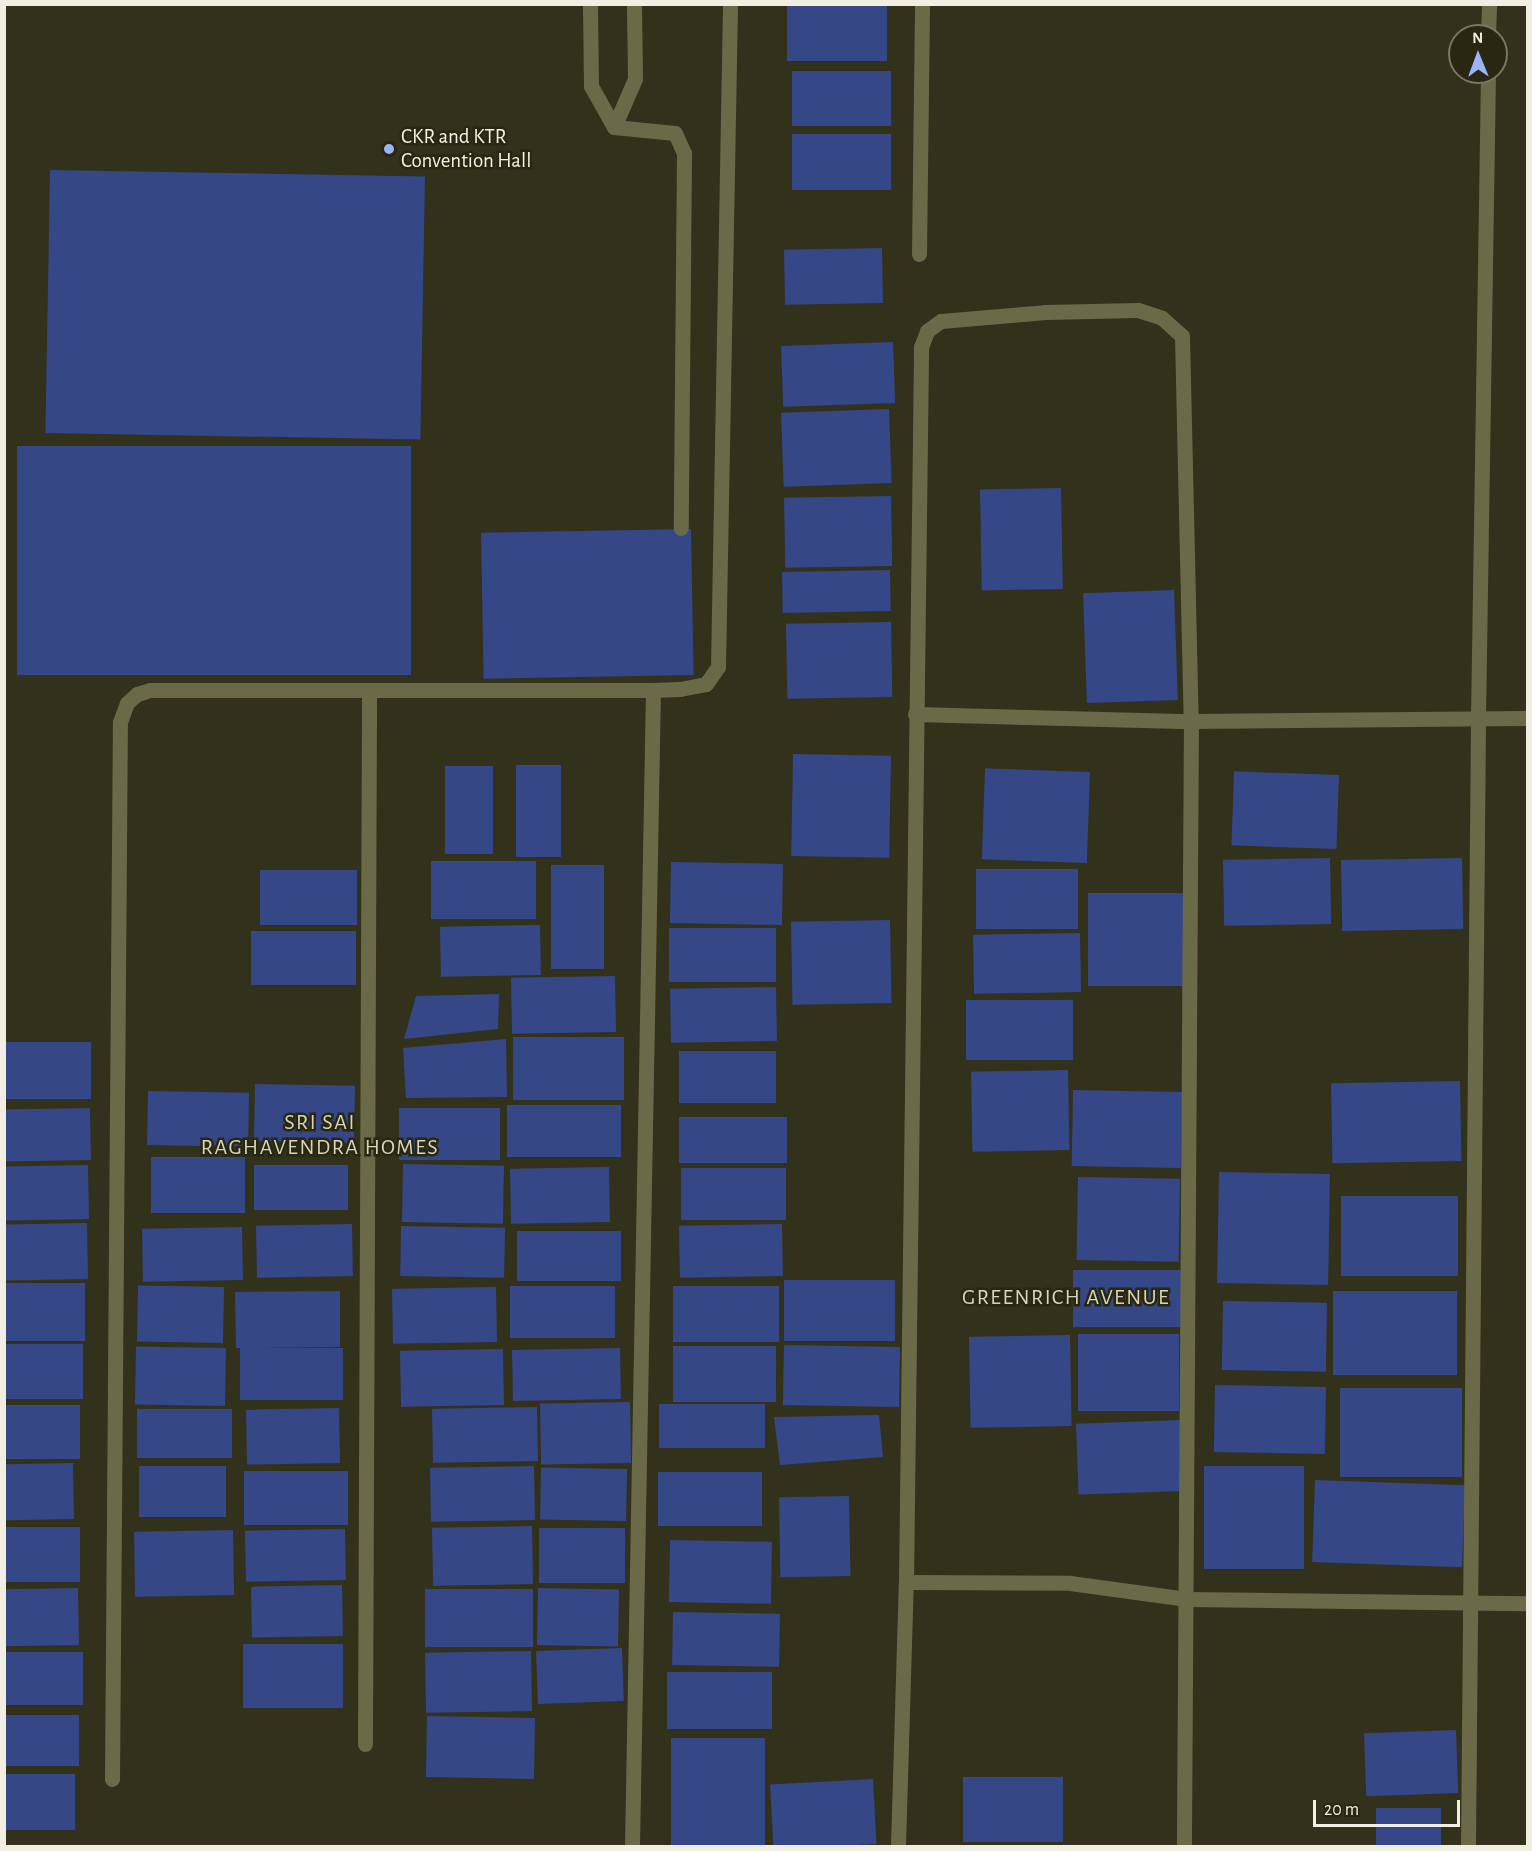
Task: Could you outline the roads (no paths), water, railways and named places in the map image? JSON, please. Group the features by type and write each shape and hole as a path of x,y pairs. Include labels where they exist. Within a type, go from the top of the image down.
{"street":[{"path":"590,4 591,86 614,127"},
{"path":"614,127 635,80 634,4"},
{"path":"112,1779 120,722 127,703 137,694 150,690 654,690 680,689 706,684 718,667 730,4"},
{"path":"919,254 922,4"},
{"path":"1488,24 1489,4"},
{"path":"1468,1846 1478,718 1488,84"},
{"path":"614,127 675,133 684,153 681,528"},
{"path":"898,1846 906,1582 921,347 927,331 941,321 1045,312 1138,310 1162,318 1182,336 1191,721 1184,1846"},
{"path":"364,1744 369,690"},
{"path":"632,1846 654,690"},
{"path":"915,714 1191,721 1527,718"},
{"path":"906,1582 1070,1583 1187,1599 1527,1603"}],"place":[{"name":"CKR and KTR Convention Hall","path":"389,149"}],"district":[{"name":"SRI SAI RAGHAVENDRA HOMES","path":"320,1134"},
{"name":"GREENRICH AVENUE","path":"1066,1298"}]}
